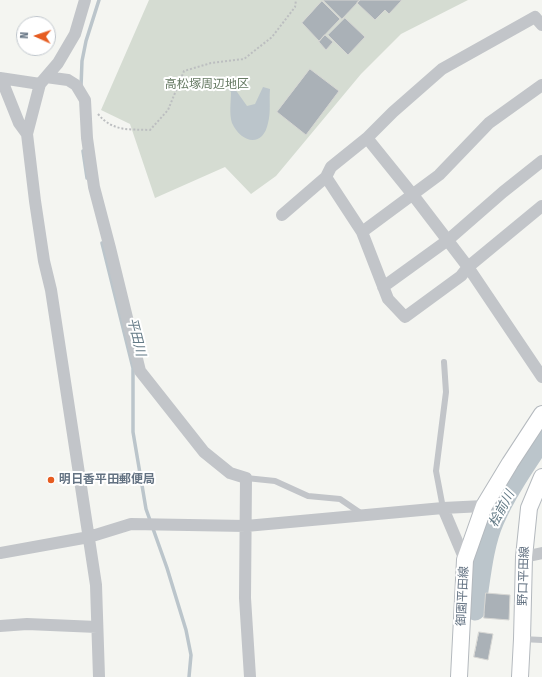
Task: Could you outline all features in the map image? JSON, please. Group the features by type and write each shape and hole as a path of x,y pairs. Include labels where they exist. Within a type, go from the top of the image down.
{"main road":[{"name":"御園平田線","path":"459,677 465,560 484,506 542,414"},
{"name":"野口平田線","path":"520,677 524,557 530,508 542,477"}],"street":[{"path":"27,134 43,81 58,63 75,34 84,0"},
{"path":"282,215 326,177 331,166 367,138 393,112 446,66 535,17 542,24"},
{"path":"99,677 96,585 51,290 44,261 27,134 20,122 1,78 43,81 68,80 76,85 85,100 87,138 94,188 140,371 204,452 230,473 246,478 245,598 250,677"},
{"path":"362,232 439,175 489,123 542,85"},
{"path":"367,138 468,267 542,377"},
{"path":"383,287 448,240 503,192 542,161"},
{"path":"326,177 362,232 388,299 405,317 461,276 468,267 542,206"},
{"path":"0,553 89,537 131,524 246,526 443,508 484,506"},
{"path":"443,508 465,560"},
{"path":"524,557 542,553"},
{"path":"0,626 27,624 97,626"}],"lane":[{"path":"443,508 436,471 446,392 444,362"},
{"path":"246,478 275,481 308,496 340,498 363,515"},
{"path":"522,639 542,640"}],"path":[{"path":"85,100 103,120 119,129 150,130 168,110 184,71 211,63 244,59 272,37 295,7 296,0"}],"green space":[{"name":"高松塚周辺地区","path":"149,0 468,0 401,34 361,74 276,176 251,194 225,167 155,198 130,124 101,110"}],"shaded area":[{"path":"222,81 230,82 247,106 255,104 263,87 270,89 269,119 262,136 252,140 241,135 236,130 232,123 231,116 231,92"}],"building":[{"path":"323,0 360,0 342,19"},
{"path":"360,0 402,0 389,14 385,10 375,20 357,3"},
{"path":"322,1 340,19 319,41 302,23"},
{"path":"345,18 365,37 348,55 328,35"},
{"path":"325,35 333,42 326,50 319,42"},
{"path":"310,69 339,91 306,135 277,112"},
{"path":"486,593 510,595 509,620 484,618"},
{"path":"479,632 493,634 488,660 474,657"}],"waterway":[{"name":"平田川","path":"81,87 82,61 86,41 99,0"},
{"name":"平田川","path":"83,151 87,178"},
{"name":"平田川","path":"102,243 133,368 133,432 146,509 167,568 186,630 191,655 189,677"},
{"name":"桧前川","path":"475,610 484,553 490,530 510,489 542,439"}],"place":[{"name":"明日香平田郵便局","path":"51,480"}]}
